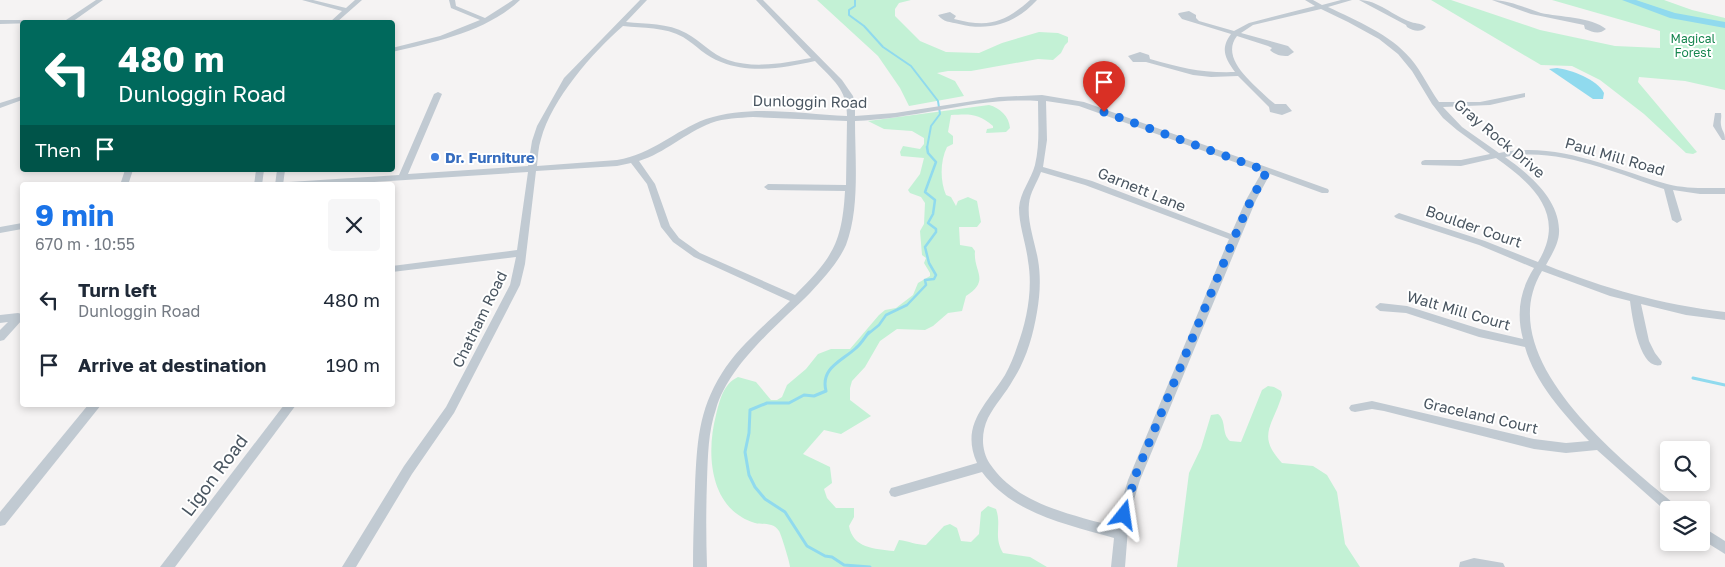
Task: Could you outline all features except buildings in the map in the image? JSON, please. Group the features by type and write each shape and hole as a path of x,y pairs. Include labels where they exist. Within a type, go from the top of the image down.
{"street":[{"path":"71,20 100,0"},
{"path":"305,0 347,10"},
{"path":"335,20 359,0"},
{"path":"452,0 453,7 458,10 487,21"},
{"path":"395,49 464,31 487,21 517,0"},
{"name":"Chatham Road","path":"349,567 408,470 463,387 515,284 520,264 538,134 568,78 623,24 644,0"},
{"path":"700,567 699,535 703,440 710,408 726,375 738,359 827,267 842,242 847,218 851,118 849,96 836,79 759,0"},
{"path":"951,19 967,24 1000,23 1014,18 1034,0"},
{"name":"Gray Rock Drive","path":"1308,0 1364,28 1398,50 1418,73 1436,104 1462,131 1497,155 1533,184 1544,198 1552,213 1555,231 1554,240 1529,284 1525,300 1524,316 1529,344 1549,384 1571,413 1629,473 1662,501"},
{"path":"1273,106 1232,64 1228,53 1228,43 1235,34 1251,24 1349,0"},
{"path":"1362,0 1410,24"},
{"path":"1495,0 1535,13 1587,25"},
{"path":"1192,19 1277,48"},
{"path":"0,22 20,22"},
{"path":"623,24 665,28 680,32 711,56 740,66 775,67 816,59"},
{"path":"1146,60 1193,73 1211,75 1240,74"},
{"path":"403,177 438,94"},
{"path":"1436,104 1486,105 1522,95"},
{"path":"1042,97 1041,158 1039,168 1027,192 1024,207 1034,262 1031,307 1023,345 1011,375 980,421 977,433 978,446 984,466 1009,493 1022,502 1120,534"},
{"name":"Dunloggin Road","path":"332,182 533,167 608,164 651,153 704,123 723,118 761,115 881,117 1004,98 1042,97 1067,101 1100,111 1324,191"},
{"path":"0,106 20,99"},
{"path":"1718,115 1718,126 1725,138"},
{"name":"Paul Mill Road","path":"1425,163 1461,163 1497,155 1529,152 1557,154 1588,161 1668,187 1725,192"},
{"path":"633,159 651,184 662,219 670,234 676,240 697,255 797,300"},
{"name":"Garnett Lane","path":"1039,168 1086,182 1195,225 1234,238"},
{"path":"1118,567 1120,534 1134,480 1234,238 1251,200 1267,171"},
{"path":"1668,187 1677,220"},
{"path":"768,188 849,188"},
{"name":"Boulder Court","path":"1399,216 1482,243 1540,266"},
{"path":"0,230 20,226"},
{"path":"395,269 521,253"},
{"path":"1540,266 1590,286 1635,300 1686,311 1725,316"},
{"path":"1635,300 1644,344 1657,362"},
{"name":"Walt Mill Court","path":"1380,307 1408,310 1480,332 1529,344"},
{"path":"0,319 20,317"},
{"path":"0,337 20,317"},
{"name":"Graceland Court","path":"1356,408 1372,405 1384,407 1534,444 1566,448 1600,445"},
{"path":"0,521 93,407"},
{"name":"Ligon Road","path":"167,567 288,407"},
{"path":"895,492 984,466"},
{"path":"1710,538 1725,548"},
{"path":"1465,566 1474,564 1498,567"}],"green space":[{"path":"817,0 911,0 899,3 895,9 895,16 920,41 946,52 979,53 1002,43 1039,32 1058,33 1068,37 1068,42 1061,53 1053,60 1038,59 971,71 937,73 955,81 964,96 909,106 900,88 878,56"},
{"name":"Magical Forest","path":"1431,0 1451,0 1540,30 1615,46 1660,48 1660,31 1552,0 1664,0 1692,10 1725,18 1725,90 1685,81 1639,77 1638,82 1697,152 1693,154 1686,153 1644,114 1600,80 1572,66 1541,65"},
{"path":"989,105 1003,113 1008,120 1010,128 1006,132 986,133 987,129 993,128 993,126 983,119 969,115 951,115 948,132 953,136 953,144 947,147 943,158 942,171 946,195 951,197 956,206 958,201 968,197 977,201 981,222 977,227 959,227 960,245 972,247 975,251 979,275 978,285 966,296 962,311 948,313 933,326 925,330 897,329 880,341 865,367 852,381 850,388 850,400 871,416 841,434 824,430 803,454 830,467 832,483 824,489 827,498 836,508 854,508 854,517 849,526 851,533 855,539 866,546 894,551 899,540 926,545 944,526 950,524 957,528 961,541 971,542 979,534 981,512 988,506 996,509 998,515 998,536 1003,553 1030,557 1047,567 790,567 782,537 777,528 771,525 755,523 740,516 728,506 714,478 711,446 716,415 723,393 729,384 738,377 756,382 771,400 777,400 782,397 787,385 806,369 818,354 831,349 850,349 879,315 885,310 896,308 913,295 918,283 930,276 924,263 926,258 922,255 920,231 924,224 925,203 921,197 910,193 908,190 920,174 924,158 901,156 900,152 903,146 920,149 924,144 924,138 912,131 884,129 868,121"},
{"path":"1268,386 1281,391 1282,395 1271,423 1268,437 1274,453 1282,463 1313,466 1327,475 1337,492 1345,544 1360,567 1177,567 1189,473 1201,448 1211,415 1218,414 1221,417 1227,438 1230,441 1241,442 1262,390"}],"water":[{"path":"1557,68 1576,73 1596,83 1604,93 1603,99 1593,99 1549,69"}],"waterway":[{"path":"855,0 855,6 849,10 849,15 864,26 883,47 911,66 938,101 940,114 931,126 927,148"},
{"path":"1627,0 1673,16 1725,25"},
{"path":"868,334 879,325 886,315 907,305 926,285 925,280 934,279 936,275 929,263 925,247 936,232 936,229 928,223 933,214 935,200 925,192 936,162 928,153 927,148"},
{"path":"869,332 858,346 829,371 826,376 826,391 814,396 804,395 789,403 767,403 750,410 749,433 745,452 749,475 755,487 765,499 785,512 807,546 825,556 832,557 844,565 870,567"},
{"path":"1693,378 1725,385"}],"place":[{"name":"Dr. Furniture","path":"435,157"}],"route":[{"path":"1104,112 1267,171 1251,200 1234,238 1136,474 1124,515"}]}
